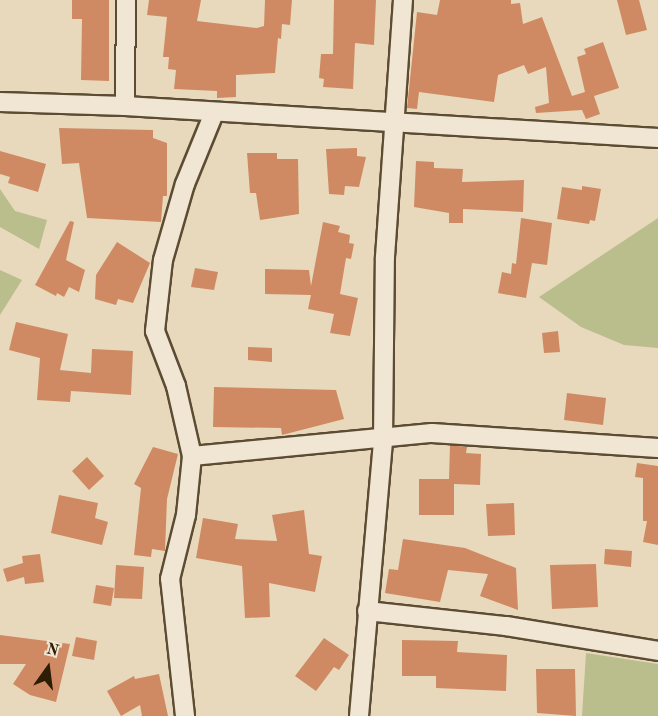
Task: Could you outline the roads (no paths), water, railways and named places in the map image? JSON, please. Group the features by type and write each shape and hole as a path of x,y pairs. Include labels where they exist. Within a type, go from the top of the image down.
{"street":[{"path":"125,106 126,0"},
{"path":"359,716 383,439 385,258 392,124 403,0"},
{"path":"0,102 125,106 392,124 658,138"},
{"path":"185,716 170,579 186,515 192,456 176,387 155,332 163,260 185,184 214,113"},
{"path":"192,456 432,433 658,448"},
{"path":"367,611 506,626 658,651"}]}
